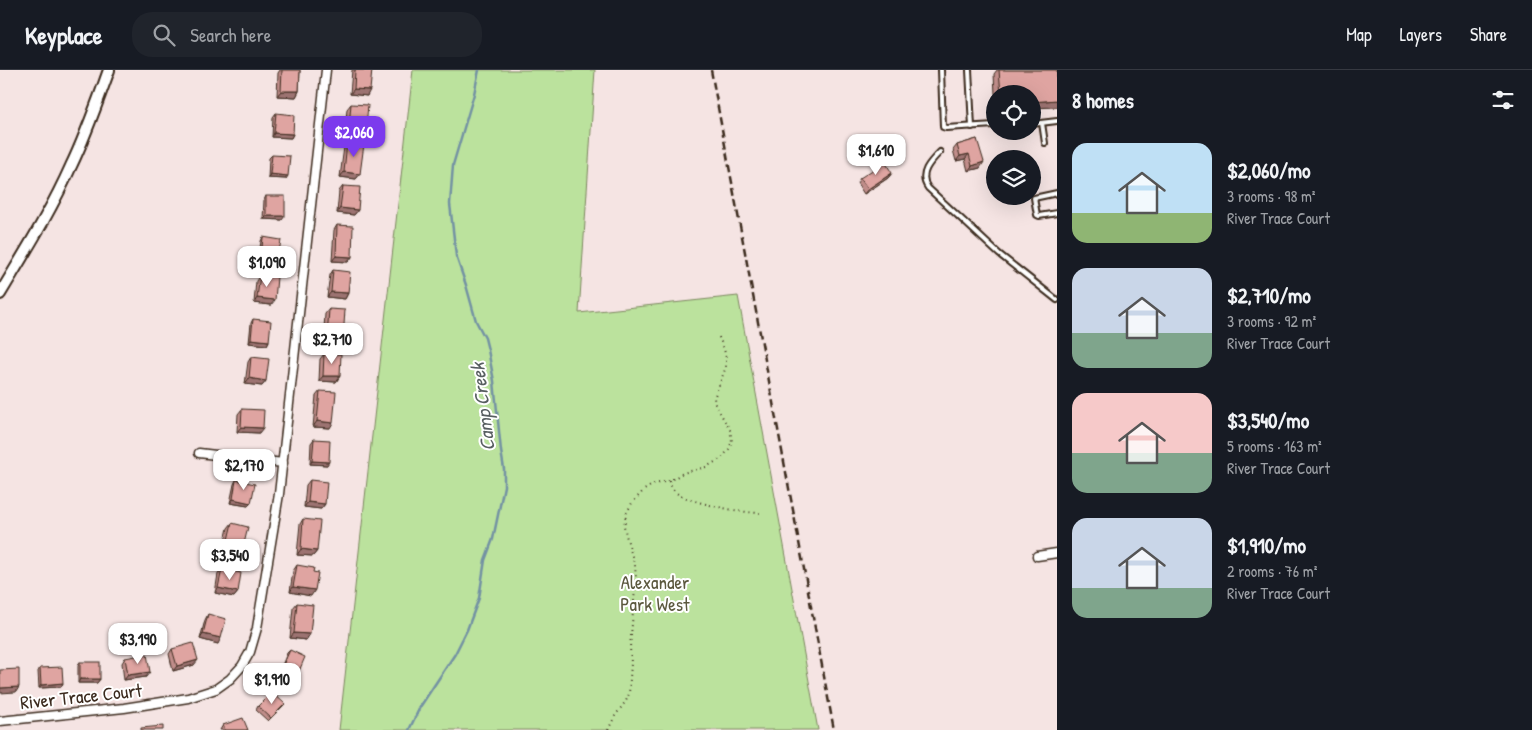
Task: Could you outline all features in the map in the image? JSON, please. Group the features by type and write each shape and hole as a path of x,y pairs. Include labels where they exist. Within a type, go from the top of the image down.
{"street":[{"path":"0,294 48,213 71,166 109,70"},
{"name":"River Trace Court","path":"0,721 161,703 188,698 216,689 230,679 242,666 250,652 257,628 279,494 326,70"},
{"path":"198,453 282,463"},
{"path":"1038,556 1057,553"}],"lane":[{"path":"941,70 943,126 946,128 986,125"},
{"path":"969,70 972,126"},
{"path":"1045,143 1042,123 1057,120"},
{"path":"940,152 925,171 925,181 928,188 999,254 1057,300"},
{"path":"1057,193 1034,198 1037,215 1057,213"}],"path":[{"path":"608,730 629,694 632,663 630,647 636,578 635,566 624,526 626,514 632,502 644,490 654,484 668,481 683,473 706,467 722,458 730,449 732,441 730,430 715,404 714,398 726,367 726,358 718,335"},
{"path":"668,481 676,492 693,500 747,513 760,513"}],"green space":[{"name":"Alexander Park West","path":"413,70 595,70 579,313 738,296 818,730 339,730"}],"building":[{"path":"282,70 300,70 299,91 281,91"},
{"path":"355,70 372,70 370,90 354,89"},
{"path":"999,70 1057,70 1057,100 1041,101 1041,85 1000,85"},
{"path":"351,104 368,105 366,127 349,126"},
{"path":"276,113 294,115 293,134 274,133"},
{"path":"977,139 984,162 972,166 969,154 960,156 957,145"},
{"path":"347,142 364,144 360,174 344,172"},
{"path":"272,155 290,156 288,176 270,174"},
{"path":"885,162 892,173 868,189 860,178"},
{"path":"343,186 360,187 358,210 340,208"},
{"path":"266,196 285,196 285,216 266,216"},
{"path":"337,225 353,226 352,257 336,256"},
{"path":"263,237 281,240 278,259 256,256 257,248 262,248"},
{"path":"333,270 350,272 348,293 331,292"},
{"path":"260,275 277,277 275,300 257,298"},
{"path":"329,309 345,310 343,339 327,338"},
{"path":"253,319 271,321 269,341 251,339"},
{"path":"324,354 341,354 340,376 323,376"},
{"path":"251,357 269,359 266,381 249,378"},
{"path":"320,391 336,392 333,423 317,421"},
{"path":"242,409 264,410 263,428 241,427"},
{"path":"314,439 330,440 329,462 312,461"},
{"path":"236,480 255,484 251,503 233,499"},
{"path":"310,480 327,482 325,504 308,502"},
{"path":"303,519 320,521 317,551 301,549"},
{"path":"232,523 248,527 243,548 227,544"},
{"path":"297,565 314,568 313,572 318,573 315,590 293,587"},
{"path":"222,569 241,573 238,592 218,588"},
{"path":"297,603 313,605 310,634 294,633"},
{"path":"208,614 226,619 221,638 203,634"},
{"path":"193,643 198,660 177,666 172,649"},
{"path":"290,650 305,657 297,676 281,669"},
{"path":"147,654 150,672 128,675 125,658"},
{"path":"80,662 100,662 100,679 80,679"},
{"path":"62,667 63,683 41,685 40,668"},
{"path":"19,669 19,687 0,688 0,670"},
{"path":"272,692 285,704 271,718 258,706"},
{"path":"243,718 248,730 225,730 223,725"},
{"path":"163,726 163,730 141,730 141,728"}],"waterway":[{"name":"Camp Creek","path":"409,730 420,707 455,654 467,630 479,598 485,560 493,539 504,486 504,469 494,381 485,338 476,321 456,256 450,204 453,165 474,94 479,70"}],"railway":[{"path":"711,70 834,730"}]}
